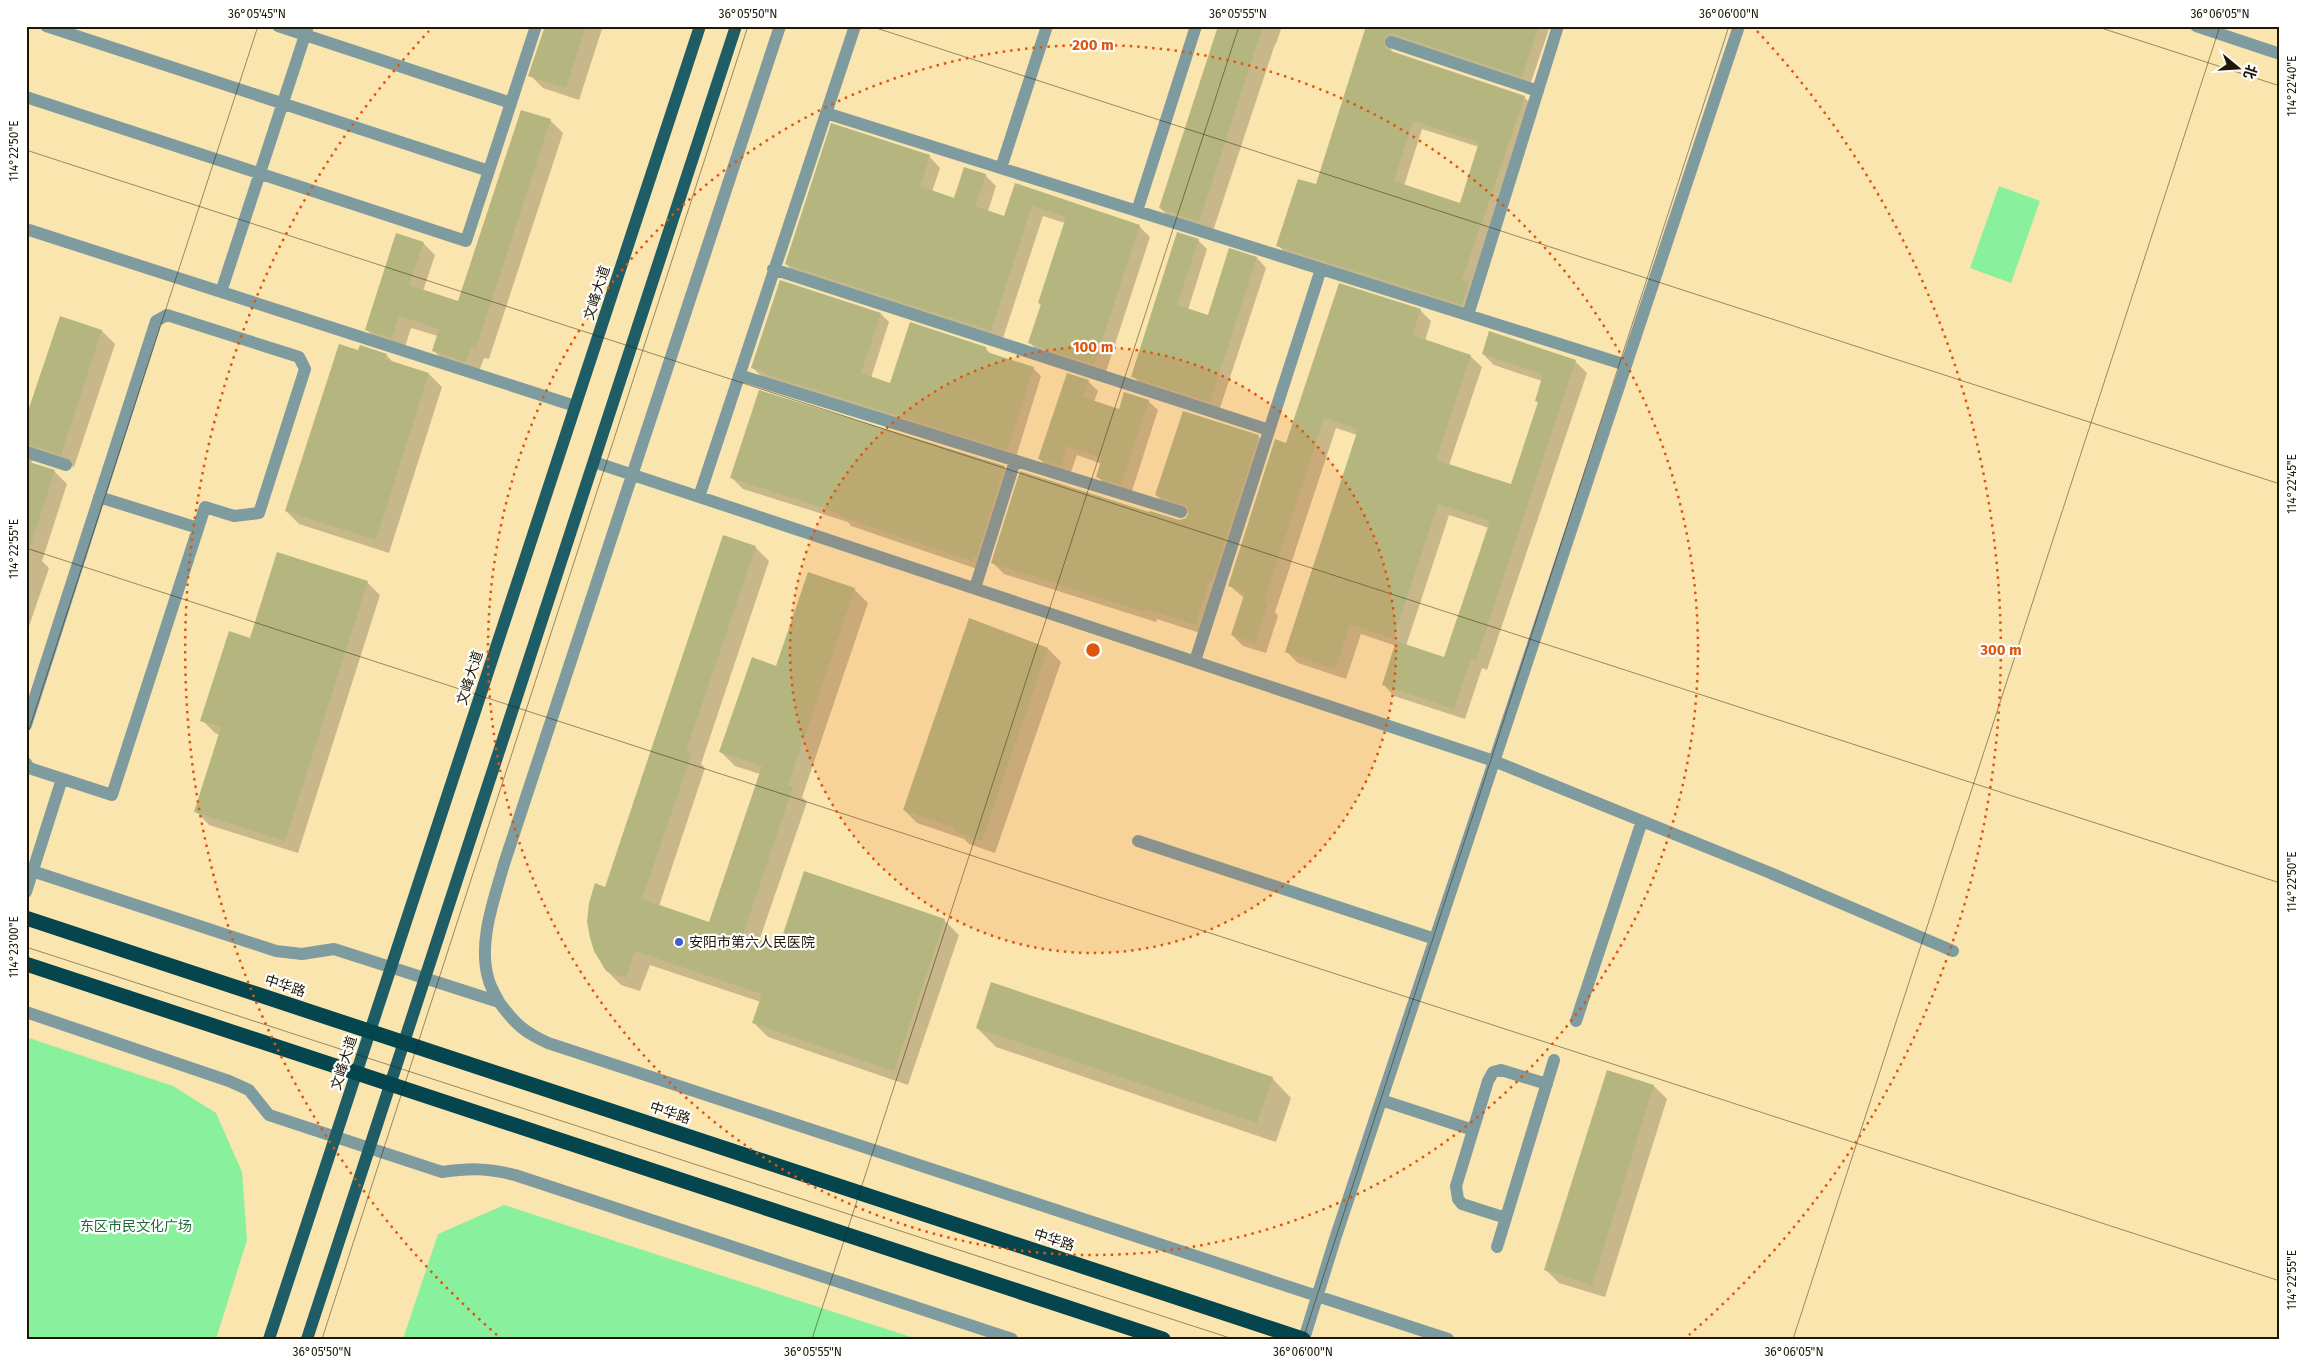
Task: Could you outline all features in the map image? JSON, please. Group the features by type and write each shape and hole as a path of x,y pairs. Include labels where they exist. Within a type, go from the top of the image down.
{"highway":[{"name":"中华路","path":"26,918 1303,1339"},
{"path":"26,964 1163,1339"}],"main road":[{"name":"文峰大道","path":"269,1339 700,26"},
{"path":"307,1339 736,26"}],"street":[{"path":"46,26 488,171"},
{"path":"278,26 307,31 511,103"},
{"path":"780,26 504,864 489,917 485,955 489,982 499,1002 515,1024 529,1034 548,1043 1448,1339"},
{"path":"699,497 855,26"},
{"path":"1001,168 1047,26"},
{"path":"1137,211 1196,26"},
{"path":"1468,315 1558,26"},
{"path":"1303,1339 1739,26"},
{"path":"2196,26 2280,54"},
{"path":"26,97 466,241 534,27"},
{"path":"221,292 307,31"},
{"path":"1391,42 1538,90"},
{"path":"826,113 1626,365"},
{"path":"26,229 575,406"},
{"path":"773,269 1269,430"},
{"path":"1195,661 1321,269"},
{"path":"26,725 156,321 167,315 299,357 305,369 259,513 234,516 205,507 112,795 29,768 26,764"},
{"path":"739,374 1181,512"},
{"path":"26,452 66,465"},
{"path":"975,588 1015,461"},
{"path":"594,462 1494,761 1768,872 1953,951"},
{"path":"100,497 198,528"},
{"path":"26,892 30,870 62,779"},
{"path":"1576,1021 1642,821"},
{"path":"1138,841 1435,939"},
{"path":"30,870 276,951 302,954 334,948 499,1002"},
{"path":"26,1012 229,1080 249,1090 269,1115 335,1137 442,1172 471,1168 493,1169 515,1175 1012,1339"},
{"path":"1497,1247 1554,1060"},
{"path":"1506,1218 1462,1204 1458,1199 1456,1186 1473,1130 1488,1081 1493,1072 1501,1070 1547,1084"},
{"path":"1381,1100 1473,1130"}],"green space":[{"path":"1999,186 2040,201 2011,283 1970,268"},
{"name":"东区市民文化广场","path":"26,1037 173,1086 216,1113 242,1172 247,1240 216,1339 26,1339"},
{"path":"504,1205 917,1339 403,1339 438,1234"}],"building":[{"path":"545,26 586,26 566,88 528,76"},
{"path":"1218,26 1263,26 1199,222 1159,208"},
{"path":"1366,26 1539,26 1522,77 1394,34 1386,36 1383,40 1388,50 1525,96 1462,280 1469,282 1462,305 1276,246 1298,179 1316,184","holes":["1413,121 1479,142 1460,203 1394,181"]},
{"path":"521,110 551,119 476,348 471,346 466,362 432,351 439,329 399,316 392,338 365,330 396,233 424,242 409,285 458,301"},
{"path":"831,123 930,155 920,186 954,198 964,167 986,174 975,206 1004,216 1015,183 1140,225 1094,365 1028,343 1041,304 1038,303 1066,217 1032,206 991,331 785,264"},
{"path":"1177,232 1199,239 1177,305 1208,315 1229,248 1257,257 1210,402 1131,377"},
{"path":"780,280 881,313 861,373 890,383 910,322 986,347 987,352 1034,367 1007,450 764,374 765,372 751,368"},
{"path":"1339,283 1421,309 1412,335 1471,355 1436,460 1511,484 1538,402 1535,401 1543,374 1482,354 1489,331 1576,360 1476,660 1471,658 1454,709 1382,685 1396,641 1444,657 1490,521 1438,504 1393,639 1350,624 1335,669 1285,652 1358,429 1324,418 1264,602 1268,603 1255,643 1231,635 1245,592 1228,586 1275,439 1286,443"},
{"path":"60,316 102,330 61,455 26,444 26,417"},
{"path":"339,344 358,350 360,345 387,354 385,359 429,373 376,540 285,511"},
{"path":"1067,373 1089,380 1083,397 1119,409 1124,392 1149,400 1121,485 1096,477 1102,458 1067,446 1061,466 1038,459"},
{"path":"759,390 1005,466 976,558 973,557 972,561 894,535 839,515 839,513 730,478"},
{"path":"1183,411 1259,435 1212,581 1210,580 1195,625 1146,609 1145,612 991,563 1020,471 1149,512 1179,520 1186,518 1189,511 1187,506 1155,495"},
{"path":"26,461 55,470 30,547 26,546"},
{"path":"723,535 756,546 686,751 692,753 642,899 709,922 762,766 719,752 752,657 776,666 808,572 855,588 788,785 793,787 743,934 779,946 804,871 945,919 894,1071 752,1023 762,994 635,951 626,978 606,971 594,951 587,921 589,903 595,883 605,887"},
{"path":"277,552 368,581 285,841 194,812 221,727 200,721 229,631 250,638"},
{"path":"969,618 1048,648 982,841 954,831 955,828 903,810"},
{"path":"991,982 1273,1077 1257,1123 976,1028"},
{"path":"1607,1070 1654,1085 1592,1285 1544,1270"}],"place":[{"name":"安阳市第六人民医院","path":"679,942"}]}
